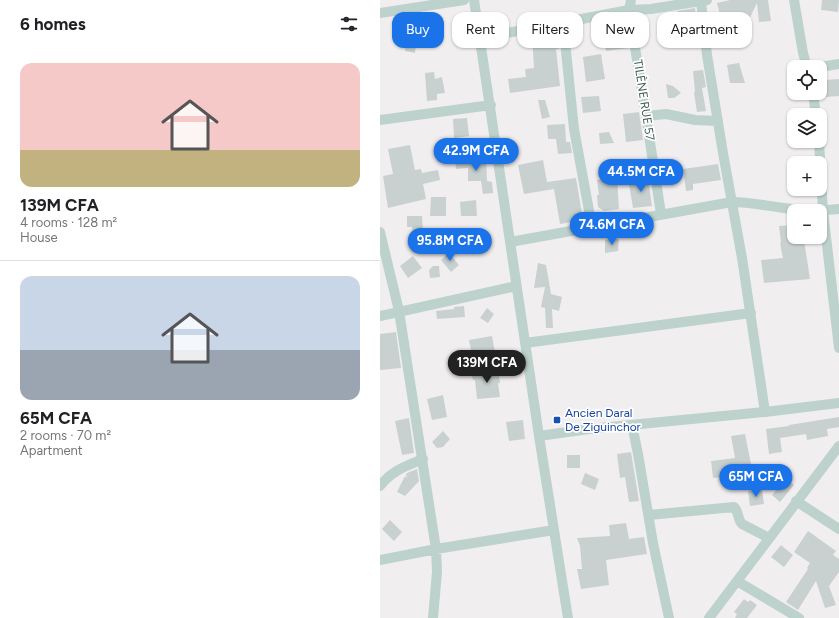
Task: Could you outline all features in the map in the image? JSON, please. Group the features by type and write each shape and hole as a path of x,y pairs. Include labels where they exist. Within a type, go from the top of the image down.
{"street":[{"path":"380,13 408,4 464,0"},
{"path":"474,0 476,12"},
{"path":"629,10 631,0"},
{"path":"794,0 805,60"},
{"path":"583,18 629,10 652,9 704,1 707,54 751,313 765,412"},
{"name":"TILÈNE RUE 57","path":"629,10 661,214"},
{"path":"482,48 516,286 568,618"},
{"path":"566,48 574,128 592,228"},
{"path":"827,66 839,64"},
{"path":"380,120 491,105"},
{"path":"646,116 666,114 695,120 718,121"},
{"path":"820,148 824,204"},
{"path":"510,242 732,202 746,202 787,208"},
{"path":"827,211 839,209"},
{"path":"380,232 399,311 436,549 437,572 433,618"},
{"path":"827,238 839,348"},
{"path":"380,316 516,286"},
{"path":"525,343 751,313"},
{"path":"539,436 589,429 765,412 839,403"},
{"path":"632,425 669,618"},
{"path":"709,618 839,446"},
{"path":"380,486 392,473 422,459"},
{"path":"796,501 839,529"},
{"path":"649,515 734,507 736,508 739,520 742,524 769,538"},
{"path":"380,560 436,549 554,530"},
{"path":"737,581 799,618"}],"building":[{"path":"730,0 768,0 771,21 759,22 757,3 752,13 752,12 719,12 717,3"},
{"path":"822,0 839,0 838,12 821,10"},
{"path":"695,8 696,12 677,12"},
{"path":"406,48 416,48 415,53 405,51"},
{"path":"533,48 559,48 556,49 560,86 510,93 508,79 526,77 525,69 534,68"},
{"path":"606,48 629,48 606,51"},
{"path":"601,54 605,79 586,82 583,57"},
{"path":"739,63 745,83 730,83 727,65"},
{"path":"703,70 706,87 702,88 706,111 697,112 693,71"},
{"path":"434,72 435,79 442,77 445,93 437,94 437,100 427,101 425,73"},
{"path":"839,79 839,96 827,97 827,80"},
{"path":"666,84 673,86 681,93 674,98 668,98"},
{"path":"599,96 601,111 583,113 581,97"},
{"path":"538,100 545,100 550,117 542,119"},
{"path":"639,112 643,140 626,142 623,114"},
{"path":"467,118 469,136 454,138 453,119"},
{"path":"565,124 566,142 570,142 572,153 558,154 556,139 548,139 547,125"},
{"path":"609,132 614,143 600,144 599,133"},
{"path":"410,145 415,170 421,169 422,173 438,170 440,180 423,184 426,199 388,208 383,176 393,174 388,149"},
{"path":"486,157 487,181 492,182 493,193 483,194 481,181 468,181 468,168 456,169 455,159"},
{"path":"543,160 547,182 576,178 583,220 560,224 554,189 524,194 518,165"},
{"path":"718,164 721,180 693,184 693,190 686,191 683,169"},
{"path":"617,177 619,209 604,211 598,207 597,195 599,195 597,180"},
{"path":"648,178 652,206 633,208 629,184 632,183 631,180"},
{"path":"431,197 446,197 446,216 430,216"},
{"path":"476,200 477,216 461,216 460,202"},
{"path":"407,216 422,216 423,232 429,231 432,247 416,249 412,227 407,227"},
{"path":"787,225 787,244 805,244 810,279 764,283 761,260 783,258 779,226"},
{"path":"619,239 618,251 605,253 605,240"},
{"path":"449,253 459,265 451,272 441,260"},
{"path":"413,256 422,268 408,278 400,266"},
{"path":"538,263 546,265 551,294 562,297 559,311 552,309 553,328 546,328 545,308 541,307 545,287 534,288"},
{"path":"433,266 439,266 440,277 430,278 429,270"},
{"path":"464,306 465,317 437,319 436,311"},
{"path":"487,308 494,314 488,323 480,318"},
{"path":"396,332 401,368 380,370 380,334"},
{"path":"492,336 496,358 473,360 469,340"},
{"path":"498,371 500,397 477,399 475,380 473,380 471,372"},
{"path":"443,395 447,417 432,420 427,399"},
{"path":"839,417 839,427 827,429 828,436 807,440 806,434 780,438 782,452 769,454 766,429"},
{"path":"409,418 414,453 402,455 395,421"},
{"path":"523,420 525,439 509,441 506,422"},
{"path":"443,431 450,439 443,447 437,448 432,442"},
{"path":"745,434 751,464 732,467 734,476 713,478 711,461 735,458 731,436"},
{"path":"631,452 639,501 629,502 625,477 620,478 617,454"},
{"path":"567,455 580,455 580,468 567,468"},
{"path":"417,469 419,481 405,496 397,492 405,476 407,478 406,474"},
{"path":"585,473 599,479 595,490 581,484"},
{"path":"786,478 794,485 780,502 772,495"},
{"path":"762,489 764,504 750,506 748,491"},
{"path":"390,520 402,532 394,541 382,529"},
{"path":"626,523 629,539 644,537 647,554 606,560 609,585 581,589 577,569 582,569 580,546 577,538 610,536 609,525"},
{"path":"808,531 836,551 833,555 839,559 839,572 829,586 836,605 825,608 816,581 798,610 786,602 808,569 807,568 810,563 794,552"},
{"path":"781,545 793,555 784,567 771,557"},
{"path":"744,599 748,602 750,600 757,605 747,618 735,618 737,614 734,612"}],"place":[{"name":"Ancien Daral De Ziguinchor","path":"557,420"}]}
